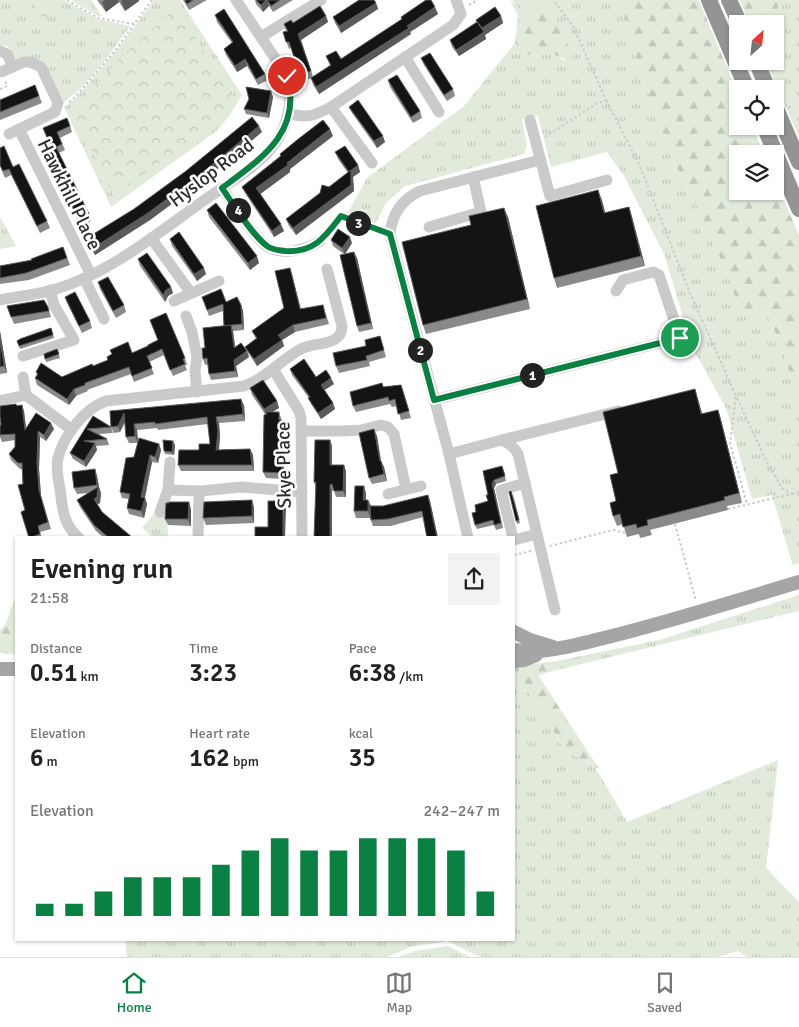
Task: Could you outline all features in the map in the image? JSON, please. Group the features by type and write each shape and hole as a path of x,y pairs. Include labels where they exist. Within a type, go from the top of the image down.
{"highway":[{"path":"709,0 743,80"},
{"path":"729,0 736,15"},
{"path":"784,127 799,162"},
{"path":"768,135 799,209"}],"main road":[{"path":"515,650 531,652 556,648 645,629 799,582"},
{"path":"515,632 530,640 556,648"},
{"path":"515,662 556,648"},
{"path":"0,669 15,669"}],"street":[{"name":"Hyslop Road","path":"0,300 50,290 102,270 151,238 265,156 280,136 289,114 290,96 287,76 236,0"},
{"path":"261,37 321,0"},
{"path":"289,114 309,117 331,107 457,22 461,14 456,0"},
{"path":"0,51 7,54 13,67"},
{"path":"405,57 439,112"},
{"path":"1,72 24,62 30,62 41,67 58,107"},
{"name":"Hawkhill Place","path":"58,107 55,112 14,132 87,276 104,318"},
{"path":"331,107 372,163"},
{"path":"530,120 550,196 607,180"},
{"path":"468,536 449,454 390,234 394,215 411,195 420,191 540,160"},
{"path":"429,226 481,212 473,178"},
{"path":"222,188 258,237 271,248 297,251 310,248 320,241"},
{"path":"151,238 191,293"},
{"path":"77,536 69,528 64,514 58,459 72,430 87,412 106,401 244,386 273,369 301,349 336,339 341,334 342,326 327,269"},
{"path":"434,400 680,338 659,276 653,272 623,280 616,291"},
{"path":"174,301 219,281"},
{"path":"23,356 74,340 54,305 50,290"},
{"path":"186,316 192,332 197,357 195,371 197,392"},
{"name":"Skye Place","path":"273,369 299,411 302,430 302,536"},
{"path":"23,377 26,395 72,430"},
{"path":"3,400 26,395"},
{"path":"449,454 629,408"},
{"path":"302,430 342,432 381,426 388,427 394,434 406,489"},
{"path":"502,440 511,444 518,454 555,610"},
{"path":"160,512 168,490 170,462"},
{"path":"512,536 500,490 525,483"},
{"path":"388,494 421,486"},
{"path":"168,490 199,491 241,488 302,492"},
{"path":"198,536 199,491"},
{"path":"515,539 537,534"}],"path":[{"path":"67,0 98,18 134,24"},
{"path":"58,107 74,98 115,51 152,0"},
{"path":"553,0 573,26 606,100 639,164 690,292 769,466 782,488 792,494"},
{"path":"536,144 606,100"},
{"path":"320,241 341,216 390,234"},
{"path":"736,396 730,443 747,504"},
{"path":"728,509 799,492"},
{"path":"675,524 696,601"},
{"path":"515,555 613,530 626,532"}],"green space":[{"path":"0,0 64,0 97,19 130,26 90,78 62,103 50,73 16,59 8,46 0,46"},
{"path":"34,0 52,0 50,13 47,17 41,17 36,11"},
{"path":"71,0 91,0 102,16 98,16"},
{"path":"154,0 180,0 242,95 218,130 111,207 64,107 75,99 116,51"},
{"path":"510,0 517,7 530,13 542,1 549,3 573,56 572,62 552,54 529,55 515,43 518,16"},
{"path":"512,0 620,0 639,67 666,144 730,279 738,308 746,313 759,312 767,314 786,358 794,395 799,402 799,563 793,566 772,495 752,499 726,408 691,345 665,256 624,176 607,152 551,167 538,116 522,119 527,146 524,154 405,186 386,203 374,227 346,216 367,178 464,106 515,43 529,55 552,54 565,61 542,1 530,13 517,7"},
{"path":"620,0 699,0 732,80 729,80 729,135 756,135 760,145 729,145 729,200 784,200 799,235 799,402 794,395 786,358 767,314 759,312 746,313 738,308 730,279 666,144 639,67"},
{"path":"740,0 776,0 780,15 746,15"},
{"path":"776,0 799,0 799,137 784,102 784,80 774,80 770,70 784,70 784,15 780,15"},
{"path":"176,8 233,96 220,120 114,196 73,110 120,58"},
{"path":"0,217 16,246 0,249"},
{"path":"155,512 167,517 168,536 152,536 142,528"},
{"path":"799,595 799,611 561,669 557,661 659,640"},
{"path":"15,598 15,654 0,653 0,630 5,625"},
{"path":"557,661 561,669 538,675 599,769 565,750 528,691 515,693 515,666"},
{"path":"528,691 565,750 595,767 627,822 778,760 766,868 799,902 799,957 747,957 738,951 717,957 480,957 447,941 515,941 515,693"},
{"path":"125,941 447,941 411,947 387,957 127,957"},
{"path":"448,946 470,957 399,957 414,951"}],"building":[{"path":"185,0 193,0 187,4"},
{"path":"256,0 266,0 261,5"},
{"path":"267,0 280,0 271,6"},
{"path":"359,0 374,0 376,3 339,26 333,17"},
{"path":"426,0 431,0 435,7 407,26 409,28 316,87 311,78 331,65 326,56 336,51 341,59 402,19 401,17"},
{"path":"320,6 326,16 298,34 311,71 300,74 289,42 286,42 283,32 288,31 284,24 291,20 293,23"},
{"path":"495,7 501,16 482,28 476,20"},
{"path":"224,9 265,74 256,79 245,59 235,66 224,49 233,42 215,15"},
{"path":"477,22 484,32 456,50 450,40"},
{"path":"430,53 453,89 444,95 421,58"},
{"path":"397,75 420,111 411,117 388,80"},
{"path":"35,85 39,96 0,112 0,100"},
{"path":"246,87 271,91 267,113 244,109 249,99"},
{"path":"358,100 383,136 374,141 349,107"},
{"path":"252,117 259,126 202,173 148,213 93,248 87,238 134,209 186,171"},
{"path":"67,118 70,126 57,132 62,144 56,147 89,214 86,216 88,218 80,222 46,152 52,149 43,128"},
{"path":"323,120 330,129 287,163 288,165 256,188 281,224 272,231 242,187"},
{"path":"4,146 13,167 19,164 47,221 37,226 9,169 3,171 0,165 0,148"},
{"path":"345,146 358,165 349,172 335,152"},
{"path":"351,170 351,185 293,228 286,219 320,193 322,185 329,187"},
{"path":"598,190 604,213 629,207 641,256 554,278 536,206"},
{"path":"216,203 257,256 248,263 207,210"},
{"path":"504,208 527,299 423,325 402,242 471,225 469,216"},
{"path":"338,229 350,237 342,248 331,240"},
{"path":"179,232 204,268 194,274 170,239"},
{"path":"63,247 67,258 26,273 0,278 0,266 32,260"},
{"path":"354,252 371,323 357,326 340,255"},
{"path":"147,253 171,287 163,295 138,259"},
{"path":"290,268 300,309 323,305 326,318 293,325 278,335 282,340 254,359 245,347 257,338 252,331 284,308 275,271"},
{"path":"108,277 124,305 113,311 98,282"},
{"path":"221,289 226,302 237,297 241,305 242,324 224,326 223,304 207,310 202,297"},
{"path":"75,292 90,321 79,326 65,297"},
{"path":"44,300 49,311 11,317 7,306"},
{"path":"166,313 185,358 183,359 185,364 170,370 162,349 147,356 152,368 132,376 129,367 85,383 85,385 74,389 67,399 35,378 41,363 62,377 92,364 93,366 108,360 107,357 112,354 110,350 128,342 132,353 148,346 158,340 150,320"},
{"path":"231,325 234,348 241,343 247,351 234,360 235,371 209,374 207,358 203,359 202,348 205,348 203,328"},
{"path":"51,328 53,335 19,346 17,341 20,339"},
{"path":"380,336 384,350 366,356 367,360 336,366 333,353 366,346 365,340"},
{"path":"0,339 4,366 0,367 0,347"},
{"path":"57,349 59,354 45,359 44,354"},
{"path":"304,359 316,377 326,370 331,378 321,385 333,403 318,413 308,398 310,397 290,369"},
{"path":"263,380 277,401 264,409 250,388"},
{"path":"382,383 383,387 401,385 409,411 398,414 395,399 389,401 388,397 353,406 350,392"},
{"path":"695,389 701,414 718,410 739,493 724,497 725,500 647,520 648,525 637,528 636,524 623,527 620,514 613,516 610,503 616,501 610,475 618,473 603,412"},
{"path":"241,399 243,414 216,417 218,430 216,450 250,449 252,465 178,465 179,450 199,450 199,444 210,444 207,417 155,424 155,422 134,424 135,436 126,437 124,413 118,426 111,427 110,411"},
{"path":"22,405 25,430 36,413 51,423 44,435 38,431 37,463 39,490 48,522 38,526 40,534 34,536 28,536 21,512 25,510 18,485 23,484 22,463 18,463 9,454 15,447 15,434 0,435 0,406"},
{"path":"265,412 279,412 279,420 282,420 282,473 263,472 264,415 267,414"},
{"path":"93,416 111,427 87,429 107,439 84,441 95,443 84,461 70,453"},
{"path":"374,429 384,474 369,478 359,433"},
{"path":"139,438 159,444 155,457 150,455 141,497 145,498 141,511 127,508 130,494 120,492 126,458 134,457"},
{"path":"163,440 173,441 172,452 164,451"},
{"path":"315,440 330,440 330,465 344,465 343,491 334,491 332,484 330,485 330,536 314,536 316,482 314,482"},
{"path":"502,466 505,476 494,480 492,484 501,523 494,525 493,520 475,525 472,513 476,512 475,505 488,501 483,471"},
{"path":"95,469 97,485 74,488 72,472"},
{"path":"355,486 364,486 363,500 368,500 368,511 354,511"},
{"path":"98,487 97,497 94,499 102,512 131,536 107,536 94,525 77,500"},
{"path":"511,491 519,520 516,521 509,492"},
{"path":"428,495 437,536 427,536 422,511 388,519 371,520 370,506 383,506"},
{"path":"252,500 252,516 203,518 204,502"},
{"path":"268,501 283,501 283,536 255,536 255,527 268,527"},
{"path":"189,502 188,519 165,519 166,503"}],"route":[{"path":"287,76 290,96 289,114 276,143 265,156 222,188 258,237 266,246 276,250 297,251 310,248 326,236 341,216 390,234 434,400 680,338"}]}
